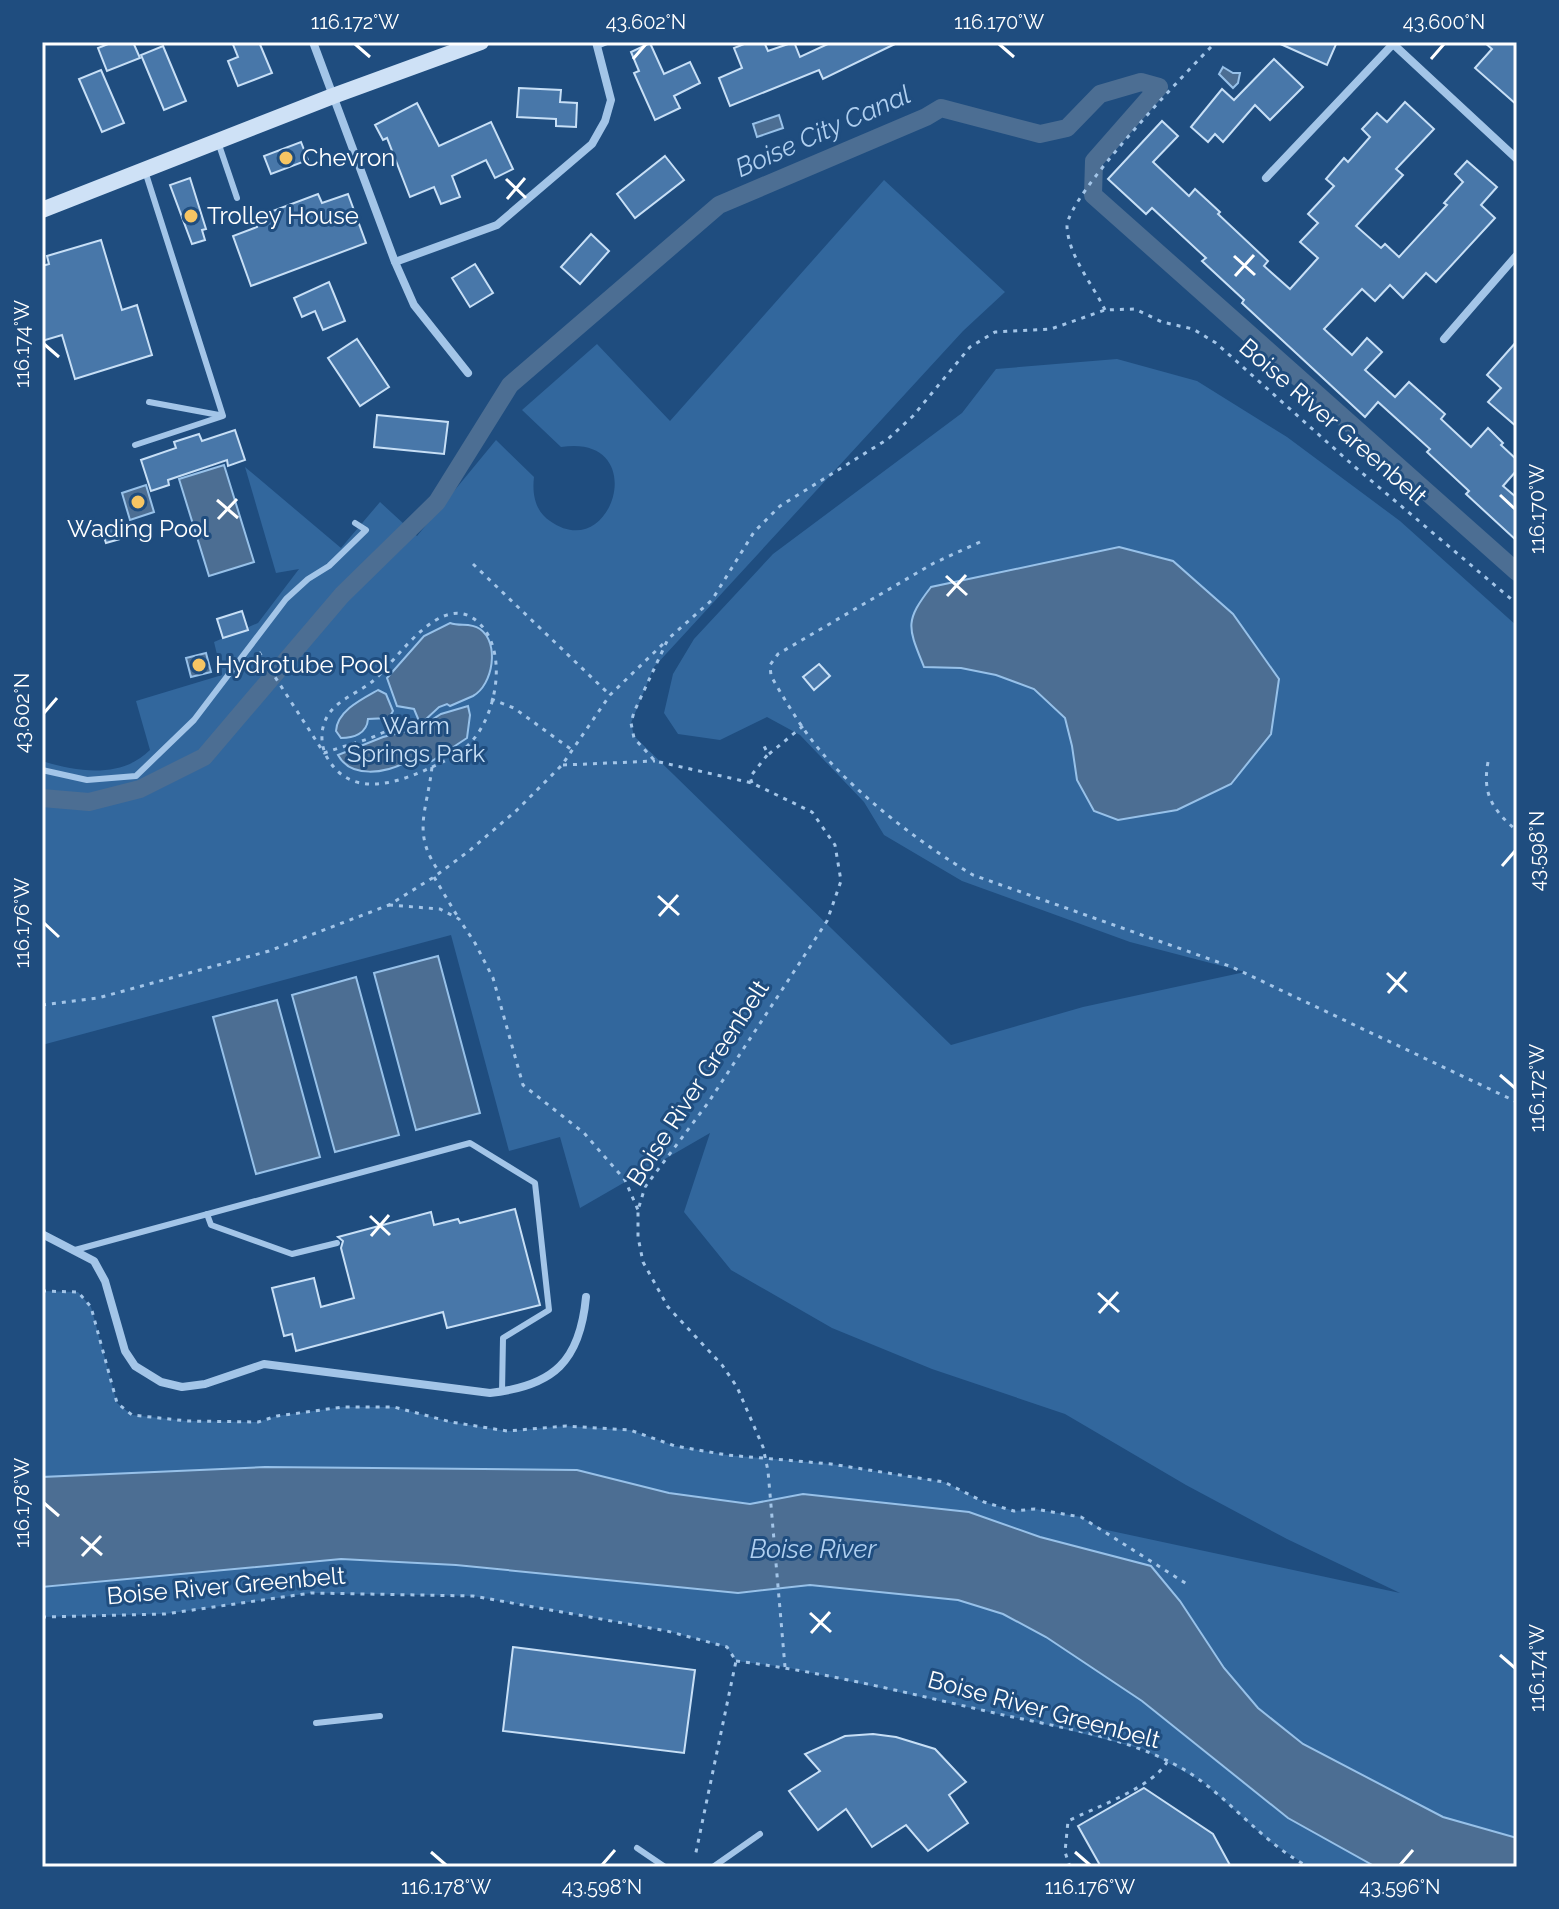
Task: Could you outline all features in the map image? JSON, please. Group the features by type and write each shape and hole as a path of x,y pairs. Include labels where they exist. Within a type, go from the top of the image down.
{"street":[{"path":"313,42 414,305 468,373"},
{"path":"42,210 333,96 481,42"},
{"path":"1266,178 1392,43 1517,159"},
{"path":"395,262 497,225 592,144 605,121 611,100 597,44"},
{"path":"1444,339 1517,255"},
{"path":"42,1234 94,1261 105,1281 125,1351 135,1366 161,1382 182,1387 205,1384 264,1364 490,1393 520,1390 552,1373 574,1351 584,1323 586,1297"}],"lane":[{"path":"597,44 607,42"},
{"path":"218,142 237,198"},
{"path":"145,171 223,416"},
{"path":"149,402 223,416"},
{"path":"135,445 223,416"},
{"path":"42,770 87,780 136,776 194,720 286,599 308,579 329,566 366,530 355,523"},
{"path":"74,1250 470,1143 535,1183 549,1310 503,1338 502,1392"},
{"path":"207,1214 211,1225 292,1254 337,1243"},
{"path":"316,1723 380,1716"},
{"path":"713,1867 760,1834"},
{"path":"637,1848 665,1867"}],"path":[{"path":"1105,310 1073,253 1067,224 1083,190 1148,114 1216,42"},
{"name":"Boise River Greenbelt","path":"42,1005 98,998 269,951 389,905 440,873 492,833 562,765 610,695 712,600 754,532 780,506 888,439 913,416 970,347 995,332 1051,329 1105,310 1135,309 1162,322 1193,329 1216,343 1355,467 1517,604"},
{"path":"980,542 934,563 778,654 770,665 771,676 823,754 877,805 937,854 973,875 1232,967 1517,1102"},
{"path":"473,564 610,695"},
{"path":"254,644 324,753 338,773 361,783 383,784 408,778 463,751 484,725 497,664 493,643 485,629 473,618 457,614 444,616 423,629 380,675 337,704 322,735 324,753"},
{"name":"Boise River Greenbelt","path":"655,761 634,738 631,723 668,639"},
{"path":"491,699 514,708 573,751"},
{"path":"324,753 397,726 405,718"},
{"path":"752,783 750,777 768,754 803,726"},
{"path":"763,744 768,754"},
{"name":"Boise River Greenbelt","path":"562,765 655,761 752,783 812,812 835,845 841,881 827,921 708,1103 645,1187 638,1210 638,1237 643,1262 650,1276 668,1307 722,1365 751,1413 765,1458 770,1494 785,1667"},
{"path":"1488,762 1488,795 1496,812 1517,831"},
{"path":"432,767 422,832 429,857 440,873"},
{"path":"434,877 493,978 523,1085 584,1133 625,1180 638,1210"},
{"path":"389,905 440,909 459,919"},
{"path":"42,1291 78,1292 91,1307 117,1403 132,1415 187,1421 258,1422 277,1416 343,1407 394,1407 451,1422 507,1431 566,1426 630,1430 675,1446 727,1455 831,1464 944,1482 984,1502 1014,1511 1035,1509 1081,1517 1190,1586"},
{"name":"Boise River Greenbelt","path":"42,1617 165,1614 311,1593 473,1596 667,1631 727,1647 736,1661 785,1667 1143,1749 1204,1782 1269,1841 1309,1867"},
{"path":"695,1857 736,1661"},
{"path":"1070,1867 1065,1852 1068,1821 1135,1788 1162,1771 1168,1761"}],"green space":[{"name":"Warm Springs Park","path":"884,180 1005,292 963,331 654,667 631,723 634,736 951,1045 1083,1007 1245,972 1130,942 962,881 884,835 864,802 800,735 767,717 720,740 678,734 664,713 673,674 694,639 773,554 962,413 996,369 1117,359 1197,381 1287,437 1400,521 1517,626 1517,1838 1443,1817 1303,1744 1258,1708 1224,1668 1180,1601 1151,1566 1040,1537 969,1512 803,1494 750,1504 669,1493 577,1470 265,1467 42,1477 42,1291 78,1292 91,1307 117,1403 132,1415 187,1421 258,1422 277,1416 343,1407 394,1407 451,1422 507,1431 566,1426 630,1430 675,1446 727,1455 831,1464 944,1482 984,1502 1014,1511 1035,1509 1081,1517 1102,1529 1400,1593 1287,1539 1186,1485 1065,1414 932,1369 832,1328 731,1270 684,1212 710,1133 580,1208 560,1137 509,1151 451,935 42,1045 42,761 70,768 98,770 126,766 138,759 150,750 136,701 222,675 214,642 258,623 299,569 276,573 245,467 341,548 380,502 417,536 496,440 534,477 536,502 545,517 572,530 591,526 605,514 613,496 614,476 607,459 589,448 561,447 522,410 597,344 670,421"},
{"path":"341,1559 456,1565 738,1593 809,1585 958,1600 1003,1614 1046,1637 1142,1701 1288,1818 1376,1867 1309,1867 1269,1841 1203,1782 1143,1749 785,1667 736,1661 727,1647 667,1631 473,1596 311,1593 165,1614 42,1617 42,1587"}],"water":[{"path":"1223,67 1240,73 1238,83 1233,88 1219,74"},
{"path":"779,115 783,128 757,137 753,124"},
{"path":"224,465 254,562 209,576 179,479"},
{"name":"Wading Pool","path":"146,485 154,512 130,520 122,493"},
{"path":"1119,547 1173,561 1233,614 1279,679 1271,734 1231,784 1177,810 1118,820 1094,811 1077,780 1065,718 1034,689 996,675 961,668 924,667 911,625 916,609 931,587"},
{"path":"450,623 476,627 486,635 492,653 489,674 480,691 473,696 450,706 439,707 424,721 419,721 414,709 397,706 387,678 424,636"},
{"name":"Hydrotube Pool","path":"206,653 211,672 191,677 186,658"},
{"path":"378,690 386,694 393,711 389,718 368,719 359,734 341,738 336,731 341,717 351,706"},
{"path":"468,706 467,738 432,761 406,762 369,772 351,768 338,755 383,737 419,728 441,714"},
{"path":"438,956 480,1113 416,1130 374,973"},
{"path":"356,977 399,1135 335,1152 292,995"},
{"path":"277,1000 320,1157 256,1174 213,1017"},
{"name":"Boise River","path":"265,1467 577,1470 669,1493 750,1504 803,1494 969,1512 1040,1537 1151,1566 1180,1601 1224,1668 1258,1708 1303,1744 1443,1817 1517,1838 1517,1867 1376,1867 1288,1818 1142,1701 1046,1637 1003,1614 958,1600 810,1585 738,1593 456,1565 341,1559 42,1587 42,1477"}],"building":[{"path":"113,42 133,42 140,58 107,71 98,48"},
{"path":"232,42 259,42 272,73 238,86 228,61 238,57"},
{"path":"749,42 764,42 768,51 794,42 800,57 832,42 899,42 823,79 819,70 730,106 719,78 742,68 734,48"},
{"path":"1276,42 1337,42 1327,65"},
{"path":"1484,42 1517,42 1517,105 1475,68 1492,49"},
{"path":"650,43 664,74 690,62 700,83 674,96 680,108 655,120 634,73 639,71 631,52"},
{"path":"163,46 186,101 164,110 141,55"},
{"path":"1274,59 1303,87 1270,120 1255,105 1223,142 1215,134 1208,142 1191,127 1222,89 1234,100"},
{"path":"101,70 124,123 102,132 79,79"},
{"path":"519,88 561,90 560,102 577,103 576,127 556,126 556,119 517,117"},
{"path":"1405,102 1434,129 1396,169 1403,175 1356,226 1381,248 1385,244 1399,257 1447,205 1444,203 1463,182 1455,174 1467,161 1497,187 1481,205 1495,218 1436,282 1426,273 1403,298 1390,285 1375,301 1362,289 1324,329 1352,355 1367,338 1382,352 1365,370 1395,397 1409,382 1445,414 1441,419 1471,447 1488,428 1503,443 1501,445 1517,460 1517,470 1503,486 1517,498 1517,541 1466,494 1469,491 1427,452 1430,449 1378,402 1365,417 1242,303 1244,300 1202,261 1206,258 1152,208 1146,214 1108,179 1162,121 1178,136 1153,162 1189,196 1195,189 1220,212 1218,214 1268,261 1264,266 1290,289 1318,258 1300,242 1318,223 1308,214 1334,186 1326,179 1344,158 1348,162 1370,137 1362,129 1377,113 1387,122"},
{"path":"417,103 439,146 491,122 513,169 495,178 486,160 452,176 460,197 441,204 434,187 410,197 387,138 383,140 375,125"},
{"name":"Chevron","path":"301,142 308,160 271,174 264,156"},
{"path":"665,156 684,180 635,218 617,194"},
{"name":"Trolley House","path":"190,178 206,229 202,230 205,240 192,244 170,185"},
{"path":"318,194 322,203 348,194 366,243 251,286 233,236 257,227 254,218"},
{"path":"591,234 609,251 580,284 561,267"},
{"path":"101,240 122,310 137,305 152,355 75,379 62,335 42,341 42,266 49,264 47,256"},
{"path":"475,264 493,293 470,307 452,278"},
{"path":"329,282 345,321 323,330 315,311 302,317 294,298"},
{"path":"357,339 389,387 360,406 328,358"},
{"path":"1517,341 1517,427 1488,402 1501,388 1487,375"},
{"path":"377,415 448,422 444,454 374,447"},
{"path":"235,430 245,460 228,466 227,460 168,480 169,485 151,491 141,460 176,448 174,442 199,434 202,441"},
{"path":"116,524 120,539 106,543 101,528"},
{"path":"242,611 248,630 223,638 217,619"},
{"path":"819,664 830,676 814,690 803,677"},
{"path":"515,1209 540,1305 447,1328 443,1312 296,1351 292,1334 284,1336 272,1288 314,1278 321,1307 354,1298 341,1248 343,1241 338,1237 431,1212 434,1225 458,1219 460,1223"},
{"path":"513,1647 695,1670 684,1753 503,1731"},
{"path":"873,1734 896,1737 935,1749 966,1782 949,1795 968,1823 928,1851 906,1825 872,1847 846,1809 818,1830 789,1791 820,1771 805,1754 845,1736"},
{"path":"1144,1788 1213,1834 1231,1867 1101,1867 1078,1826"}],"waterway":[{"name":"Boise City Canal","path":"42,798 89,802 140,789 204,757 342,595 437,502 510,385 719,205 941,108 1040,134 1067,128 1100,94 1141,82 1159,87 1094,161 1093,195 1517,572"}],"place":[{"name":"Chevron","path":"286,158"},
{"name":"Trolley House","path":"191,216"},
{"name":"Wading Pool","path":"138,502"},
{"name":"Hydrotube Pool","path":"199,665"}]}
